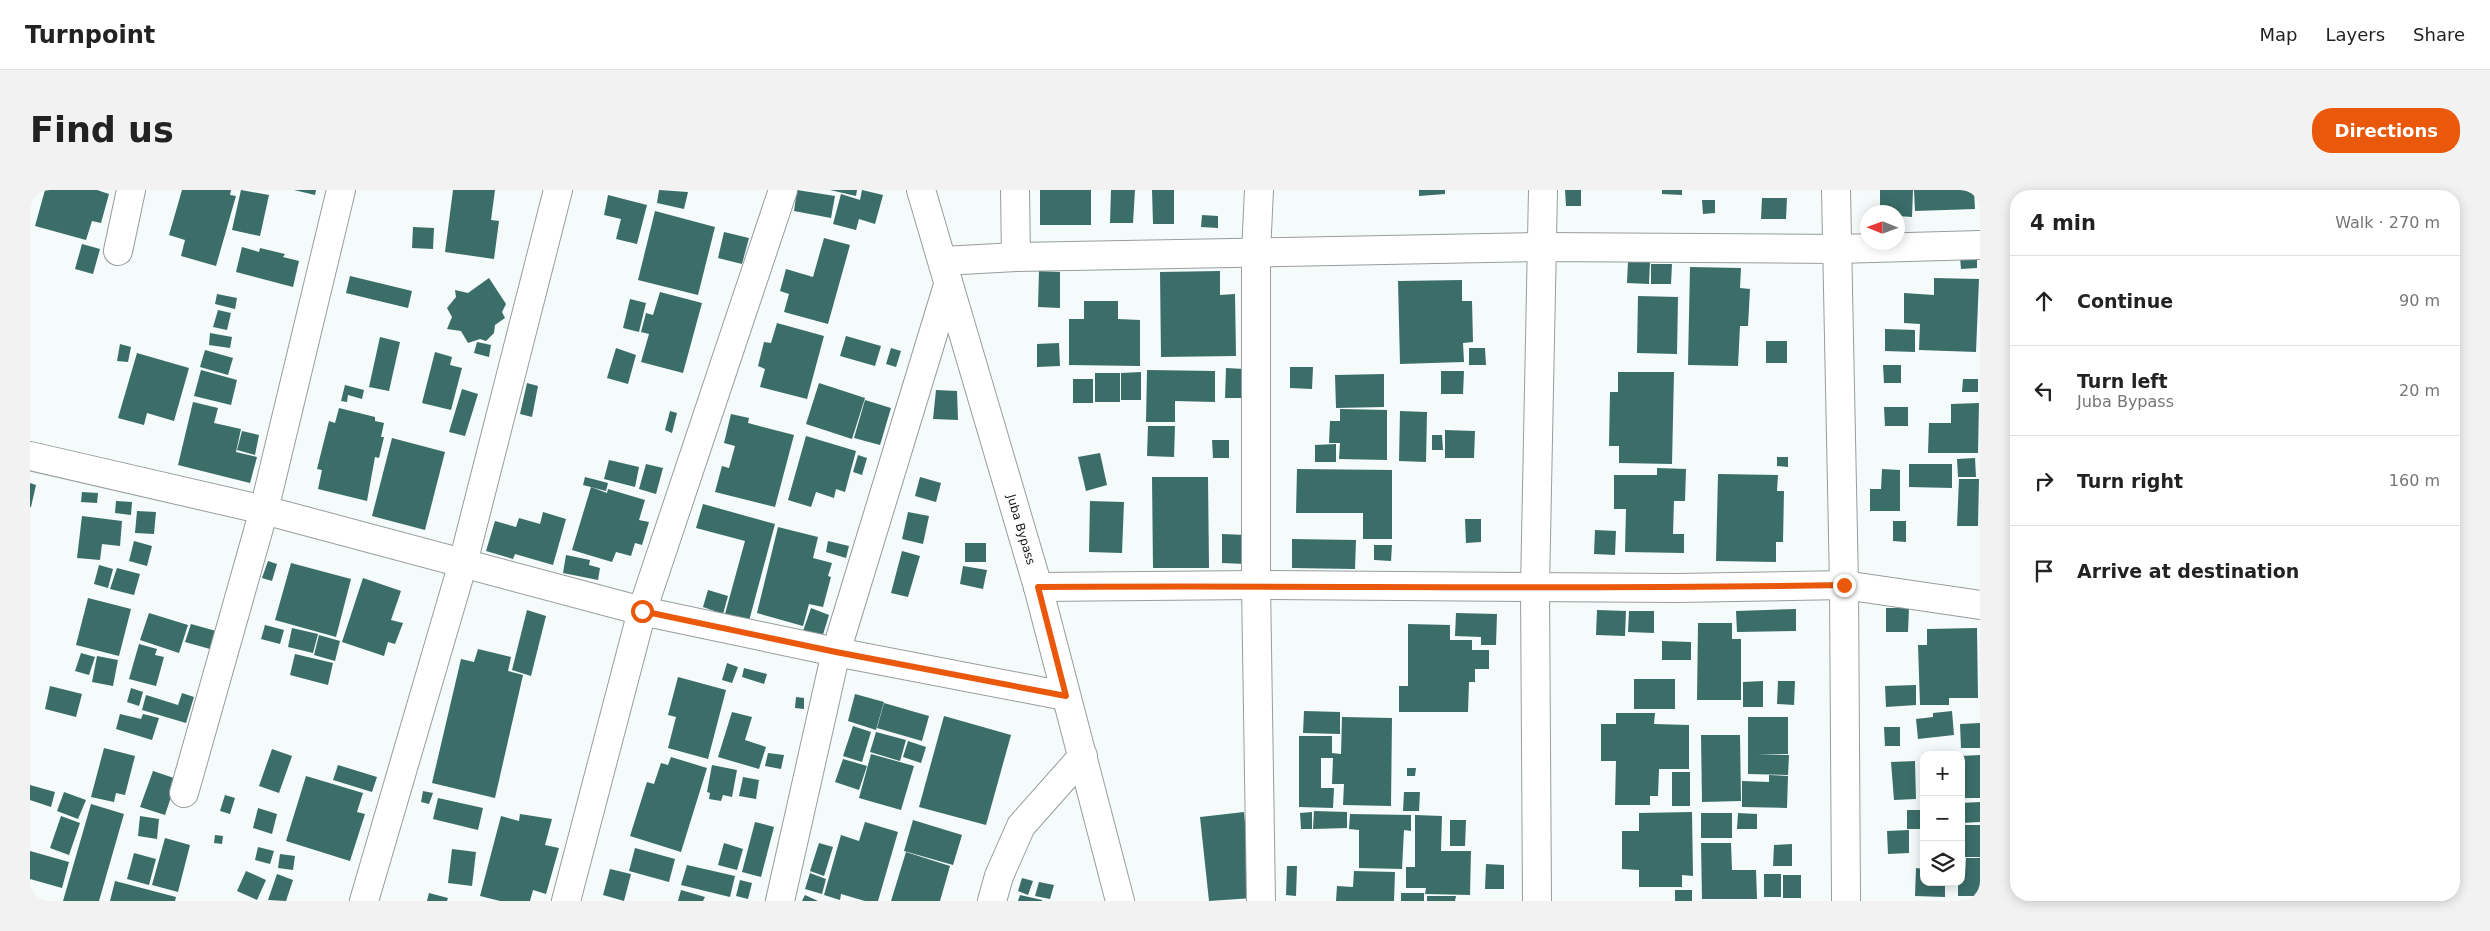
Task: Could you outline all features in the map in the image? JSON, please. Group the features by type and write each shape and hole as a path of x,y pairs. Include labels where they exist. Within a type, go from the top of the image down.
{"street":[{"path":"118,251 132,190"},
{"path":"184,793 264,510 341,190"},
{"path":"364,901 463,563 558,190"},
{"path":"566,901 642,611 783,190"},
{"name":"Juba Bypass","path":"921,190 1038,587 1120,901"},
{"path":"1015,190 1016,257"},
{"path":"1259,190 1256,252 1256,585 1261,901"},
{"path":"1537,901 1535,588 1543,190"},
{"path":"1836,190 1844,585 1846,901"},
{"path":"780,901 836,652 946,273 1016,257 1543,246 1837,250 1980,246"},
{"path":"30,456 264,510 642,611 836,652 1066,696"},
{"path":"1038,587 1256,585 1535,588 1844,585 1980,605"},
{"path":"992,901 999,876 1021,826 1083,756"}],"building":[{"path":"45,190 97,190 109,194 101,223 92,221 86,240 35,226"},
{"path":"182,190 231,190 230,195 236,196 216,266 181,256 185,240 169,235"},
{"path":"241,190 269,195 260,236 232,230"},
{"path":"294,190 316,190 315,195"},
{"path":"453,190 495,190 491,220 499,221 494,259 445,252"},
{"path":"659,190 688,192 684,209 657,203"},
{"path":"797,190 835,196 831,218 794,211"},
{"path":"830,190 857,190 856,196"},
{"path":"862,190 883,195 875,224 859,219 856,230 833,224 841,194 860,200"},
{"path":"1040,190 1091,190 1091,225 1040,225"},
{"path":"1111,190 1135,190 1133,223 1110,223"},
{"path":"1152,190 1174,190 1174,224 1153,224"},
{"path":"1419,190 1445,190 1445,194 1419,196"},
{"path":"1565,190 1581,190 1581,206 1566,206"},
{"path":"1662,190 1682,190 1682,195 1662,194"},
{"path":"1880,190 1913,190 1912,217 1905,216 1905,205 1880,205"},
{"path":"1914,190 1974,190 1975,209 1915,211"},
{"path":"608,195 647,205 637,244 616,239 621,219 604,215"},
{"path":"1762,198 1787,198 1786,219 1761,219"},
{"path":"1702,200 1715,200 1715,213 1703,214"},
{"path":"655,211 715,227 698,295 638,280"},
{"path":"1202,215 1218,216 1218,228 1201,227"},
{"path":"413,227 434,228 433,249 412,248"},
{"path":"724,232 749,238 742,264 718,258"},
{"path":"824,238 850,245 828,324 784,312 789,294 780,291 786,269 813,277"},
{"path":"82,244 100,249 93,274 75,269"},
{"path":"242,247 259,252 260,248 285,254 283,257 299,261 293,287 236,272"},
{"path":"1977,256 1977,268 1961,269 1960,257"},
{"path":"1628,261 1650,262 1649,284 1627,283"},
{"path":"1651,264 1672,264 1671,284 1651,284"},
{"path":"1690,267 1741,268 1740,288 1750,289 1748,326 1740,326 1738,366 1688,365"},
{"path":"1039,271 1060,272 1060,308 1038,307"},
{"path":"1220,271 1220,295 1235,294 1236,356 1161,357 1160,272"},
{"path":"350,276 412,291 408,308 346,293"},
{"path":"489,278 506,304 502,312 505,318 495,325 494,333 486,341 480,339 468,343 461,331 447,329 452,317 447,308 456,297 455,290 468,293"},
{"path":"1934,278 1979,279 1976,352 1919,350 1920,324 1904,323 1904,293 1934,295"},
{"path":"1462,280 1462,301 1472,301 1473,342 1463,343 1464,362 1400,364 1398,281"},
{"path":"660,292 702,303 683,373 641,362 649,334 641,332 646,313 653,315"},
{"path":"217,294 237,298 235,309 215,304"},
{"path":"1638,296 1678,297 1677,354 1637,353"},
{"path":"630,299 646,303 639,332 623,328"},
{"path":"1084,301 1118,301 1118,319 1140,320 1140,366 1069,365 1069,319 1084,319"},
{"path":"218,310 231,313 227,330 213,327"},
{"path":"777,323 824,336 807,399 760,387 765,369 758,366 764,342 771,343"},
{"path":"1885,329 1915,330 1915,352 1885,351"},
{"path":"210,333 232,337 230,348 209,345"},
{"path":"846,336 881,346 875,366 840,356"},
{"path":"380,337 400,342 389,391 369,387"},
{"path":"1766,341 1787,341 1787,363 1766,363"},
{"path":"477,342 491,345 489,357 474,353"},
{"path":"1059,343 1060,366 1037,367 1037,344"},
{"path":"120,344 131,347 128,362 117,361"},
{"path":"616,348 636,355 628,384 607,378"},
{"path":"891,348 901,351 896,367 886,364"},
{"path":"1469,348 1485,348 1486,365 1469,365"},
{"path":"205,350 233,358 228,375 200,367"},
{"path":"435,352 452,357 450,365 462,368 451,410 422,403"},
{"path":"137,353 189,368 174,421 147,413 144,425 118,418"},
{"path":"1883,365 1901,365 1901,383 1884,383"},
{"path":"1290,367 1313,367 1312,389 1290,388"},
{"path":"1226,368 1244,369 1244,398 1225,398"},
{"path":"201,370 237,380 231,405 194,396"},
{"path":"1147,370 1215,371 1215,402 1175,401 1175,422 1146,422"},
{"path":"1441,371 1464,371 1463,394 1441,394"},
{"path":"1141,372 1141,400 1121,400 1121,373"},
{"path":"1618,372 1674,372 1672,464 1619,463 1619,446 1609,446 1610,392 1618,392"},
{"path":"1095,373 1120,373 1120,402 1095,402"},
{"path":"1384,374 1384,407 1336,408 1335,375"},
{"path":"1073,379 1093,379 1093,403 1073,403"},
{"path":"1963,379 1978,379 1978,392 1962,392"},
{"path":"527,383 538,386 532,417 520,414"},
{"path":"819,383 865,398 852,439 806,424"},
{"path":"345,385 364,390 362,399 348,395 347,402 341,401"},
{"path":"462,389 478,394 465,436 449,432"},
{"path":"936,390 957,391 958,420 933,419"},
{"path":"865,400 891,408 880,445 854,438"},
{"path":"193,402 218,408 214,423 241,429 236,452 257,457 250,483 178,465"},
{"path":"1979,403 1978,453 1928,453 1929,423 1951,423 1951,404"},
{"path":"1884,407 1908,407 1908,426 1885,426"},
{"path":"339,408 375,417 375,421 384,423 381,437 384,437 379,458 375,457 367,501 318,489 322,470 317,469 329,421 335,423"},
{"path":"1340,409 1387,410 1387,460 1339,459 1340,443 1329,443 1330,421 1340,421"},
{"path":"670,411 677,413 672,433 665,430"},
{"path":"1400,411 1427,412 1426,462 1399,461"},
{"path":"731,414 749,418 748,423 794,435 775,507 715,492 722,466 729,468 735,446 724,443"},
{"path":"1148,426 1175,426 1174,457 1147,456"},
{"path":"1445,430 1475,431 1474,458 1445,458"},
{"path":"242,431 259,435 255,455 237,450"},
{"path":"1432,435 1442,435 1443,450 1432,450"},
{"path":"806,436 856,451 845,492 836,489 834,498 816,492 811,507 788,500"},
{"path":"392,438 445,452 425,530 372,516"},
{"path":"1212,440 1229,440 1229,458 1213,458"},
{"path":"1336,444 1336,462 1315,462 1315,445"},
{"path":"1100,453 1107,485 1086,491 1078,457"},
{"path":"858,455 867,458 862,475 853,472"},
{"path":"1777,457 1788,457 1788,467 1777,466"},
{"path":"1975,458 1976,477 1958,477 1957,459"},
{"path":"609,460 639,467 635,487 604,479"},
{"path":"646,464 663,468 656,494 639,489"},
{"path":"1909,464 1952,464 1952,488 1909,487"},
{"path":"1657,468 1686,469 1685,501 1674,501 1673,534 1684,534 1684,553 1625,552 1626,509 1614,509 1614,475 1657,475"},
{"path":"1297,469 1392,470 1392,539 1363,539 1363,513 1296,513"},
{"path":"1882,469 1900,470 1900,511 1870,511 1870,489 1881,489"},
{"path":"1718,474 1778,475 1777,491 1784,491 1783,542 1776,542 1776,562 1716,561"},
{"path":"585,477 608,483 606,491 583,485"},
{"path":"920,477 941,483 936,502 915,496"},
{"path":"1152,477 1208,477 1209,568 1153,568"},
{"path":"1959,479 1979,479 1978,526 1957,526"},
{"path":"30,483 36,485 31,507 30,507"},
{"path":"591,487 607,493 608,489 645,500 639,520 649,522 642,545 635,543 631,556 616,552 612,562 572,550"},
{"path":"82,492 98,493 97,503 81,502"},
{"path":"116,501 132,502 131,515 115,513"},
{"path":"1090,501 1124,502 1122,553 1089,552"},
{"path":"703,504 775,524 749,621 725,614 745,541 696,528"},
{"path":"137,511 156,512 154,534 135,533"},
{"path":"543,512 566,519 553,565 515,554 513,559 486,551 495,521 516,527 519,518 540,524"},
{"path":"908,512 929,516 923,544 902,539"},
{"path":"82,516 122,521 120,546 102,544 100,560 77,558"},
{"path":"1465,519 1481,519 1481,542 1466,543"},
{"path":"1893,521 1906,521 1906,542 1893,541"},
{"path":"778,527 818,537 813,558 832,563 828,576 831,577 823,607 809,604 803,626 757,613"},
{"path":"1595,530 1616,531 1615,555 1594,554"},
{"path":"1222,534 1246,535 1246,564 1222,563"},
{"path":"1292,539 1356,540 1355,569 1292,568"},
{"path":"134,541 152,546 147,566 129,561"},
{"path":"828,541 849,546 846,558 826,552"},
{"path":"965,543 986,543 986,562 965,562"},
{"path":"1374,545 1392,545 1391,561 1374,560"},
{"path":"902,551 920,556 908,597 891,593"},
{"path":"566,555 590,560 589,565 600,568 598,580 563,573"},
{"path":"268,561 277,564 272,581 262,578"},
{"path":"291,563 351,579 336,637 275,620"},
{"path":"99,565 113,569 108,588 94,584"},
{"path":"963,566 987,570 983,589 960,584"},
{"path":"117,568 140,574 134,595 110,589"},
{"path":"363,578 401,591 391,620 403,623 395,644 388,642 384,656 342,642"},
{"path":"708,590 728,596 723,614 703,607"},
{"path":"88,598 131,609 119,656 76,645"},
{"path":"811,608 829,615 821,641 802,634"},
{"path":"1886,608 1909,608 1908,632 1886,632"},
{"path":"1796,609 1796,631 1737,632 1736,611"},
{"path":"527,610 546,616 531,676 512,670"},
{"path":"1597,610 1626,611 1625,636 1596,635"},
{"path":"1629,611 1654,611 1654,633 1628,632"},
{"path":"149,613 188,625 179,653 140,640"},
{"path":"1456,613 1497,614 1496,645 1481,645 1481,637 1455,636"},
{"path":"1698,623 1732,623 1732,639 1741,639 1741,700 1697,700"},
{"path":"191,624 216,631 210,649 185,642"},
{"path":"1408,624 1450,625 1450,640 1472,640 1472,650 1489,650 1489,669 1475,669 1475,682 1469,682 1468,712 1399,712 1399,686 1408,686"},
{"path":"265,625 284,630 280,644 261,639"},
{"path":"292,628 318,634 313,653 288,647"},
{"path":"1977,628 1978,698 1949,698 1949,705 1920,705 1918,645 1927,645 1927,629"},
{"path":"319,635 340,641 335,661 314,655"},
{"path":"1662,641 1691,642 1691,660 1662,660"},
{"path":"139,644 157,649 155,655 164,657 156,686 129,679"},
{"path":"478,649 511,657 508,671 523,675 495,798 432,783 461,659 474,662"},
{"path":"81,653 95,657 89,675 75,671"},
{"path":"295,654 333,663 328,685 290,675"},
{"path":"97,656 118,660 113,686 92,682"},
{"path":"727,663 738,667 732,683 722,680"},
{"path":"744,668 767,674 764,684 742,677"},
{"path":"678,677 726,690 708,759 668,748 676,717 668,715"},
{"path":"1634,679 1675,679 1675,709 1634,709"},
{"path":"1763,681 1763,707 1743,707 1743,682"},
{"path":"1778,681 1795,681 1794,705 1777,704"},
{"path":"1916,685 1916,705 1886,707 1885,686"},
{"path":"50,686 82,694 76,717 45,709"},
{"path":"131,688 143,692 139,706 127,702"},
{"path":"182,693 194,697 186,723 142,710 146,695 178,705"},
{"path":"855,694 884,702 876,730 848,721"},
{"path":"796,697 804,698 804,709 795,708"},
{"path":"884,703 929,716 922,741 877,728"},
{"path":"1304,711 1340,712 1340,734 1303,733"},
{"path":"1952,711 1954,735 1918,739 1916,719 1933,717 1933,713"},
{"path":"732,712 752,717 745,740 766,747 759,769 718,757"},
{"path":"1616,713 1655,713 1654,724 1689,725 1689,769 1659,769 1658,796 1650,796 1650,805 1615,805 1616,761 1601,761 1601,724 1616,724"},
{"path":"120,714 141,719 143,714 159,718 152,740 116,729"},
{"path":"944,716 1011,735 986,825 919,807"},
{"path":"1342,717 1392,718 1391,806 1343,805 1344,784 1332,784 1333,758 1321,758 1321,788 1334,788 1333,808 1299,807 1299,736 1332,736 1332,753 1341,754"},
{"path":"1748,717 1788,717 1788,754 1757,755 1789,755 1788,775 1748,774"},
{"path":"1980,723 1980,748 1961,748 1960,724"},
{"path":"853,726 871,732 862,762 843,756"},
{"path":"1884,727 1900,727 1900,746 1885,746"},
{"path":"876,732 906,740 900,761 870,752"},
{"path":"1701,735 1740,735 1741,801 1702,802"},
{"path":"908,741 926,747 921,763 903,757"},
{"path":"104,748 135,756 125,795 116,793 114,802 91,797"},
{"path":"272,749 292,756 279,793 259,786"},
{"path":"768,753 784,755 781,769 765,766"},
{"path":"871,754 914,766 901,810 859,798"},
{"path":"1980,755 1980,798 1965,798 1965,756"},
{"path":"671,757 707,768 681,852 630,836 647,782 654,784 661,763 668,765"},
{"path":"843,759 867,766 859,790 835,782"},
{"path":"1915,761 1916,799 1894,800 1891,762"},
{"path":"338,765 377,777 372,792 333,780"},
{"path":"712,765 737,770 732,797 723,795 721,801 709,799 710,793 707,792"},
{"path":"1407,768 1416,768 1415,776 1407,776"},
{"path":"153,771 177,779 165,815 140,807"},
{"path":"1672,772 1690,772 1690,806 1672,806"},
{"path":"1769,775 1788,776 1787,808 1742,807 1742,781 1769,782"},
{"path":"306,776 363,793 357,812 365,814 350,861 286,841"},
{"path":"743,777 759,780 756,799 739,796"},
{"path":"30,785 55,792 51,807 30,800"},
{"path":"423,791 433,793 429,804 421,802"},
{"path":"64,792 86,800 78,819 57,811"},
{"path":"1404,792 1420,792 1419,811 1403,811"},
{"path":"225,795 235,798 230,814 220,811"},
{"path":"438,798 483,808 478,830 433,819"},
{"path":"1980,802 1980,822 1965,823 1965,803"},
{"path":"91,804 124,814 99,901 63,901"},
{"path":"258,808 277,814 272,834 253,828"},
{"path":"1907,810 1920,810 1920,829 1907,829"},
{"path":"1314,811 1347,812 1347,828 1313,829"},
{"path":"1244,812 1253,898 1209,901 1200,817"},
{"path":"1312,812 1312,829 1301,829 1300,813"},
{"path":"1692,812 1693,876 1682,875 1682,887 1639,887 1639,870 1622,869 1622,831 1639,831 1639,813"},
{"path":"1701,813 1732,813 1732,838 1701,838"},
{"path":"1738,813 1757,814 1757,829 1737,829"},
{"path":"520,814 552,819 545,845 559,848 546,894 533,890 530,901 500,901 480,896 501,816 519,821"},
{"path":"1350,814 1411,815 1411,831 1404,830 1402,869 1359,868 1359,830 1349,829"},
{"path":"1415,815 1442,816 1441,851 1471,851 1470,895 1425,894 1426,888 1406,888 1406,867 1415,867"},
{"path":"61,816 80,823 69,855 50,848"},
{"path":"140,816 159,819 157,839 138,836"},
{"path":"913,820 962,835 953,865 904,851"},
{"path":"1450,820 1466,820 1465,846 1450,846"},
{"path":"755,822 774,827 761,877 742,872"},
{"path":"865,822 898,832 878,901 865,901 841,894 840,900 824,895 841,835 859,841"},
{"path":"1965,825 1980,825 1980,857 1965,857"},
{"path":"1909,830 1909,853 1888,854 1887,831"},
{"path":"215,835 223,836 222,844 214,843"},
{"path":"165,838 190,845 178,892 152,885"},
{"path":"724,843 743,849 737,870 718,865"},
{"path":"819,843 833,847 824,876 810,871"},
{"path":"1701,843 1731,843 1732,870 1756,870 1757,899 1702,899"},
{"path":"1792,844 1792,866 1773,866 1774,845"},
{"path":"258,847 274,851 270,864 255,860"},
{"path":"635,848 675,859 669,882 629,871"},
{"path":"452,849 476,852 472,886 448,883"},
{"path":"30,851 69,862 62,888 30,879"},
{"path":"906,852 950,866 940,901 891,901"},
{"path":"134,853 156,859 149,885 127,879"},
{"path":"280,854 295,856 293,870 278,868"},
{"path":"1966,858 1980,858 1980,896 1958,896 1958,886 1965,886"},
{"path":"1486,864 1504,865 1504,889 1485,889"},
{"path":"687,865 735,876 730,897 681,885"},
{"path":"1287,866 1297,866 1296,896 1286,895"},
{"path":"1916,868 1920,868 1920,886 1945,886 1945,897 1915,896"},
{"path":"610,869 631,874 624,901 603,895"},
{"path":"246,871 266,880 257,900 237,891"},
{"path":"1354,871 1395,872 1394,901 1336,901 1337,886 1353,887"},
{"path":"810,873 826,879 822,894 805,889"},
{"path":"277,874 293,880 286,901 268,900"},
{"path":"1764,874 1781,874 1781,897 1764,897"},
{"path":"1783,875 1801,875 1801,898 1783,898"},
{"path":"1022,878 1033,881 1028,895 1018,891"},
{"path":"740,880 752,883 748,899 736,896"},
{"path":"115,881 176,897 175,901 110,901"},
{"path":"1039,882 1054,885 1050,899 1035,896"},
{"path":"681,890 705,897 703,901 678,901"},
{"path":"1675,890 1692,890 1692,901 1675,901"},
{"path":"429,893 448,898 447,901 427,901"},
{"path":"1401,893 1424,893 1424,901 1401,901"},
{"path":"805,895 818,901 802,901"},
{"path":"1020,895 1042,900 1042,901 1018,901"},
{"path":"1427,896 1456,896 1455,901 1427,901"}],"route":[{"path":"642,611 836,652 1066,696 1038,587 1256,585 1676,588 1844,585"}]}
